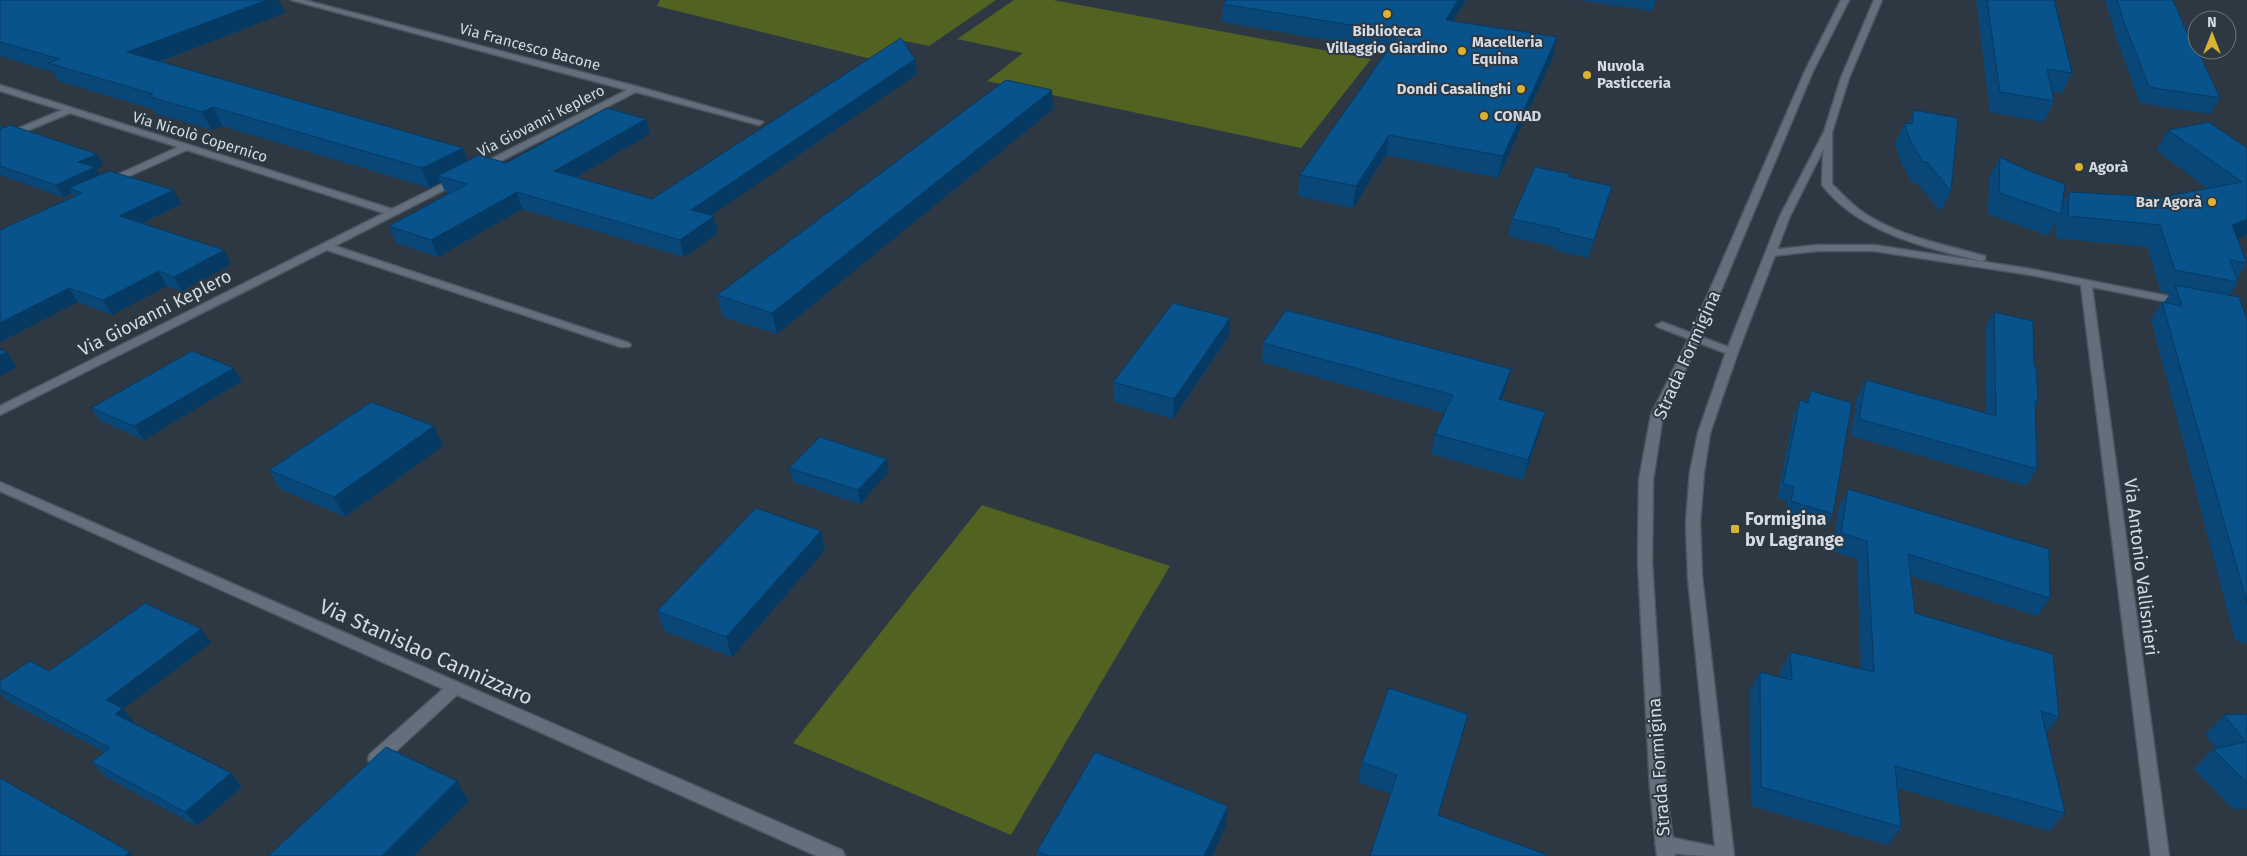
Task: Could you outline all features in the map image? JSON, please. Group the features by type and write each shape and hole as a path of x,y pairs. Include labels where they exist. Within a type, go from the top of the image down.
{"street":[{"name":"Via Francesco Bacone","path":"295,0 759,122"},
{"name":"Strada Formigina","path":"1665,850 1658,787 1645,572 1646,480 1657,415 1695,338 1809,71 1845,0"},
{"path":"1665,850 1724,856 1695,577 1693,523 1697,472 1704,432 1732,352 1785,216 1828,132 1845,78 1878,0"},
{"name":"Via Nicolò Copernico","path":"0,88 392,212"},
{"name":"Via Giovanni Keplero","path":"0,411 636,89"},
{"path":"0,139 68,111"},
{"path":"1828,132 1827,185 1846,205 1868,220 1926,242 2031,272"},
{"path":"97,187 186,147"},
{"path":"325,246 625,345"},
{"path":"1771,254 1817,248 1874,248 2031,272 2190,303"},
{"name":"Via Antonio Vallisnieri","path":"2086,283 2160,856"},
{"path":"1662,325 1732,352"},
{"name":"Via Stanislao Cannizzaro","path":"0,486 836,856"},
{"path":"366,769 454,688"}],"green space":[{"path":"660,0 996,0 929,46 905,41 875,60 657,6"},
{"path":"1014,0 1053,0 1371,59 1301,148 987,81 1023,53 957,39"},
{"path":"982,505 1170,566 1011,835 793,743"}],"building":[{"path":"0,0 267,0 127,52 463,148 422,168 213,107 202,112 147,96 153,94 48,63 60,59 0,42"},
{"path":"1227,0 1458,0 1446,20 1557,37 1503,156 1389,135 1356,186 1300,175 1400,33 1223,4"},
{"path":"1987,0 2054,0 2072,73 2047,69 2054,101 2000,92"},
{"path":"2117,0 2173,0 2187,33 2187,60 2202,60 2220,98 2149,87"},
{"path":"901,38 915,59 691,210 714,216 680,240 517,192 431,240 389,226 467,184 438,176 479,155 506,163 607,108 646,119 554,171 652,199"},
{"path":"1006,80 1052,90 772,313 717,295"},
{"path":"1914,110 1958,118 1951,191 1927,162 1923,162 1912,144 1904,123 1912,124"},
{"path":"2209,122 2247,148 2247,219 2232,225 2247,263 2230,260 2238,282 2175,270 2160,225 2068,216 2069,192 2162,197 2242,182 2168,130"},
{"path":"10,125 97,154 78,162 95,167 56,185 0,166 0,129"},
{"path":"2000,157 2029,171 2065,184 2061,214 1999,193"},
{"path":"1535,167 1570,174 1569,177 1612,186 1594,240 1559,232 1560,229 1512,219"},
{"path":"109,171 174,190 119,216 224,250 174,277 159,271 103,300 69,288 0,323 0,230 82,193 69,188"},
{"path":"2175,285 2239,297 2247,319 2247,603 2162,302 2182,306"},
{"path":"1173,303 1230,318 1174,399 1113,382"},
{"path":"1286,310 1511,369 1499,399 1545,412 1528,460 1435,434 1453,395 1263,343"},
{"path":"1994,312 2033,321 2034,366 2036,367 2038,402 2035,401 2037,469 1859,419 1866,380 1996,416"},
{"path":"0,349 7,352 0,356"},
{"path":"192,351 234,368 134,426 91,408"},
{"path":"1811,391 1852,403 1833,514 1791,501 1794,487 1783,484 1800,400 1808,403"},
{"path":"371,402 434,426 334,497 269,470"},
{"path":"820,437 887,459 858,490 789,468"},
{"path":"1848,489 2049,549 2050,598 1908,554 1915,613 2053,654 2059,717 2041,711 2065,813 1895,766 1901,827 1761,787 1760,672 1792,680 1790,652 1874,672 1867,541 1841,533"},
{"path":"756,508 821,531 726,637 657,611"},
{"path":"145,603 201,629 106,700 122,708 115,714 231,773 185,812 92,762 110,748 0,689 0,681 30,661 49,671"},
{"path":"1389,688 1468,714 1438,815 1550,856 1370,856 1397,775 1362,762"},
{"path":"2247,714 2247,783 2213,749 2246,742 2224,715"},
{"path":"386,747 457,781 382,856 268,856"},
{"path":"1095,752 1228,806 1204,856 1048,856 1037,851"},
{"path":"0,778 130,852 125,856 0,856"}],"place":[{"name":"Biblioteca Villaggio Giardino","path":"1387,14"},
{"name":"Macelleria Equina","path":"1462,51"},
{"name":"Nuvola Pasticceria","path":"1587,75"},
{"name":"Dondi Casalinghi","path":"1521,89"},
{"name":"CONAD","path":"1484,116"},
{"name":"Agorà","path":"2079,167"},
{"name":"Bar Agorà","path":"2212,202"},
{"name":"Formigina bv Lagrange","path":"1735,529"}]}
